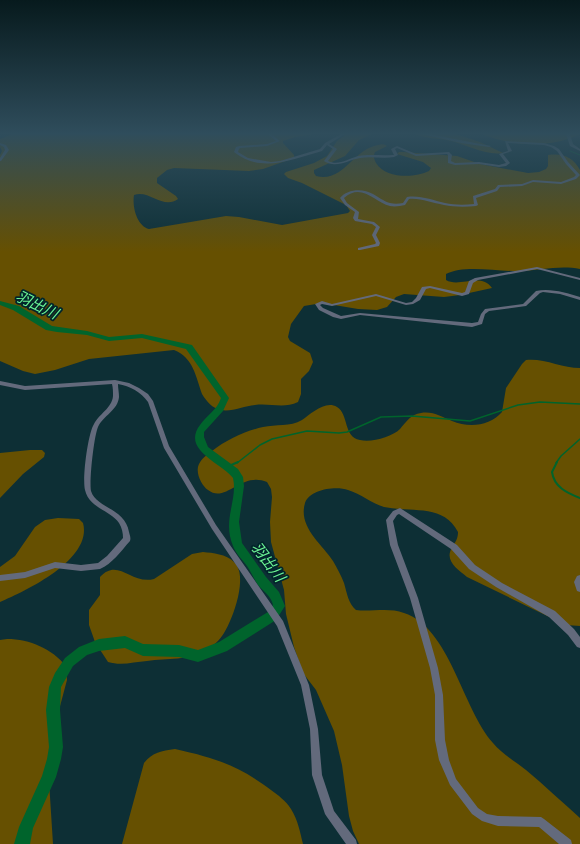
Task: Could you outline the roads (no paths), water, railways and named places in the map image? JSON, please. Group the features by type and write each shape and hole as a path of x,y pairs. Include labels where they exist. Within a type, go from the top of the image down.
{"street":[{"path":"360,249 377,245 378,242 374,235 378,227 373,223 356,220 355,218 357,212 343,201 342,198 345,195 365,193 371,194 384,203 398,205 404,204 408,198 420,197 441,203 476,205 474,197 496,190 499,186 522,185 533,181 561,183 575,178 578,175 577,173"},
{"path":"580,279 544,268 531,268 477,279 471,282 467,294 462,295 430,287 424,288 418,299 413,303 406,304 376,295 332,305 322,302 317,304 321,309 341,318 360,314 472,325 480,323 483,314 487,310 524,305 538,292 543,291 561,293 580,299"},
{"path":"0,578 25,575 55,565 81,568 100,566 110,558 127,539 127,528 119,517 96,502 88,491 92,433 97,424 111,408 116,398 115,382"},
{"path":"0,383 25,388 115,382 128,384 146,395 151,402 166,446 214,527 280,624 305,685 314,729 317,775 330,814 352,844"},
{"path":"567,844 541,822 498,821 485,818 475,811 453,782 444,760 439,695 434,668 414,598 394,546 388,524 389,520 395,513 400,511 410,516 431,533 454,548 472,567 498,585 552,614 567,627 580,644"},
{"path":"580,578 578,582 580,589"}],"waterway":[{"name":"羽出川","path":"0,303 16,308 49,328 57,330 87,333 109,339 142,336 189,347 225,398 220,409 202,427 199,437 201,444 204,449 229,467 238,477 239,486 234,515 234,531 237,543 239,549 251,563 262,581 275,595 279,606 272,616 223,647 198,656 179,651 143,650 125,642 99,645 83,651 69,662 59,677 55,687 53,710 56,747 54,759 49,777 26,827 22,844"},
{"path":"237,463 260,445 272,439 307,431 347,432 381,417 412,416 470,421 518,405 540,402 580,404"},
{"path":"556,463 561,456 580,439"},
{"path":"229,466 238,462"},
{"path":"557,462 552,472 555,482 566,492 580,498"}]}
